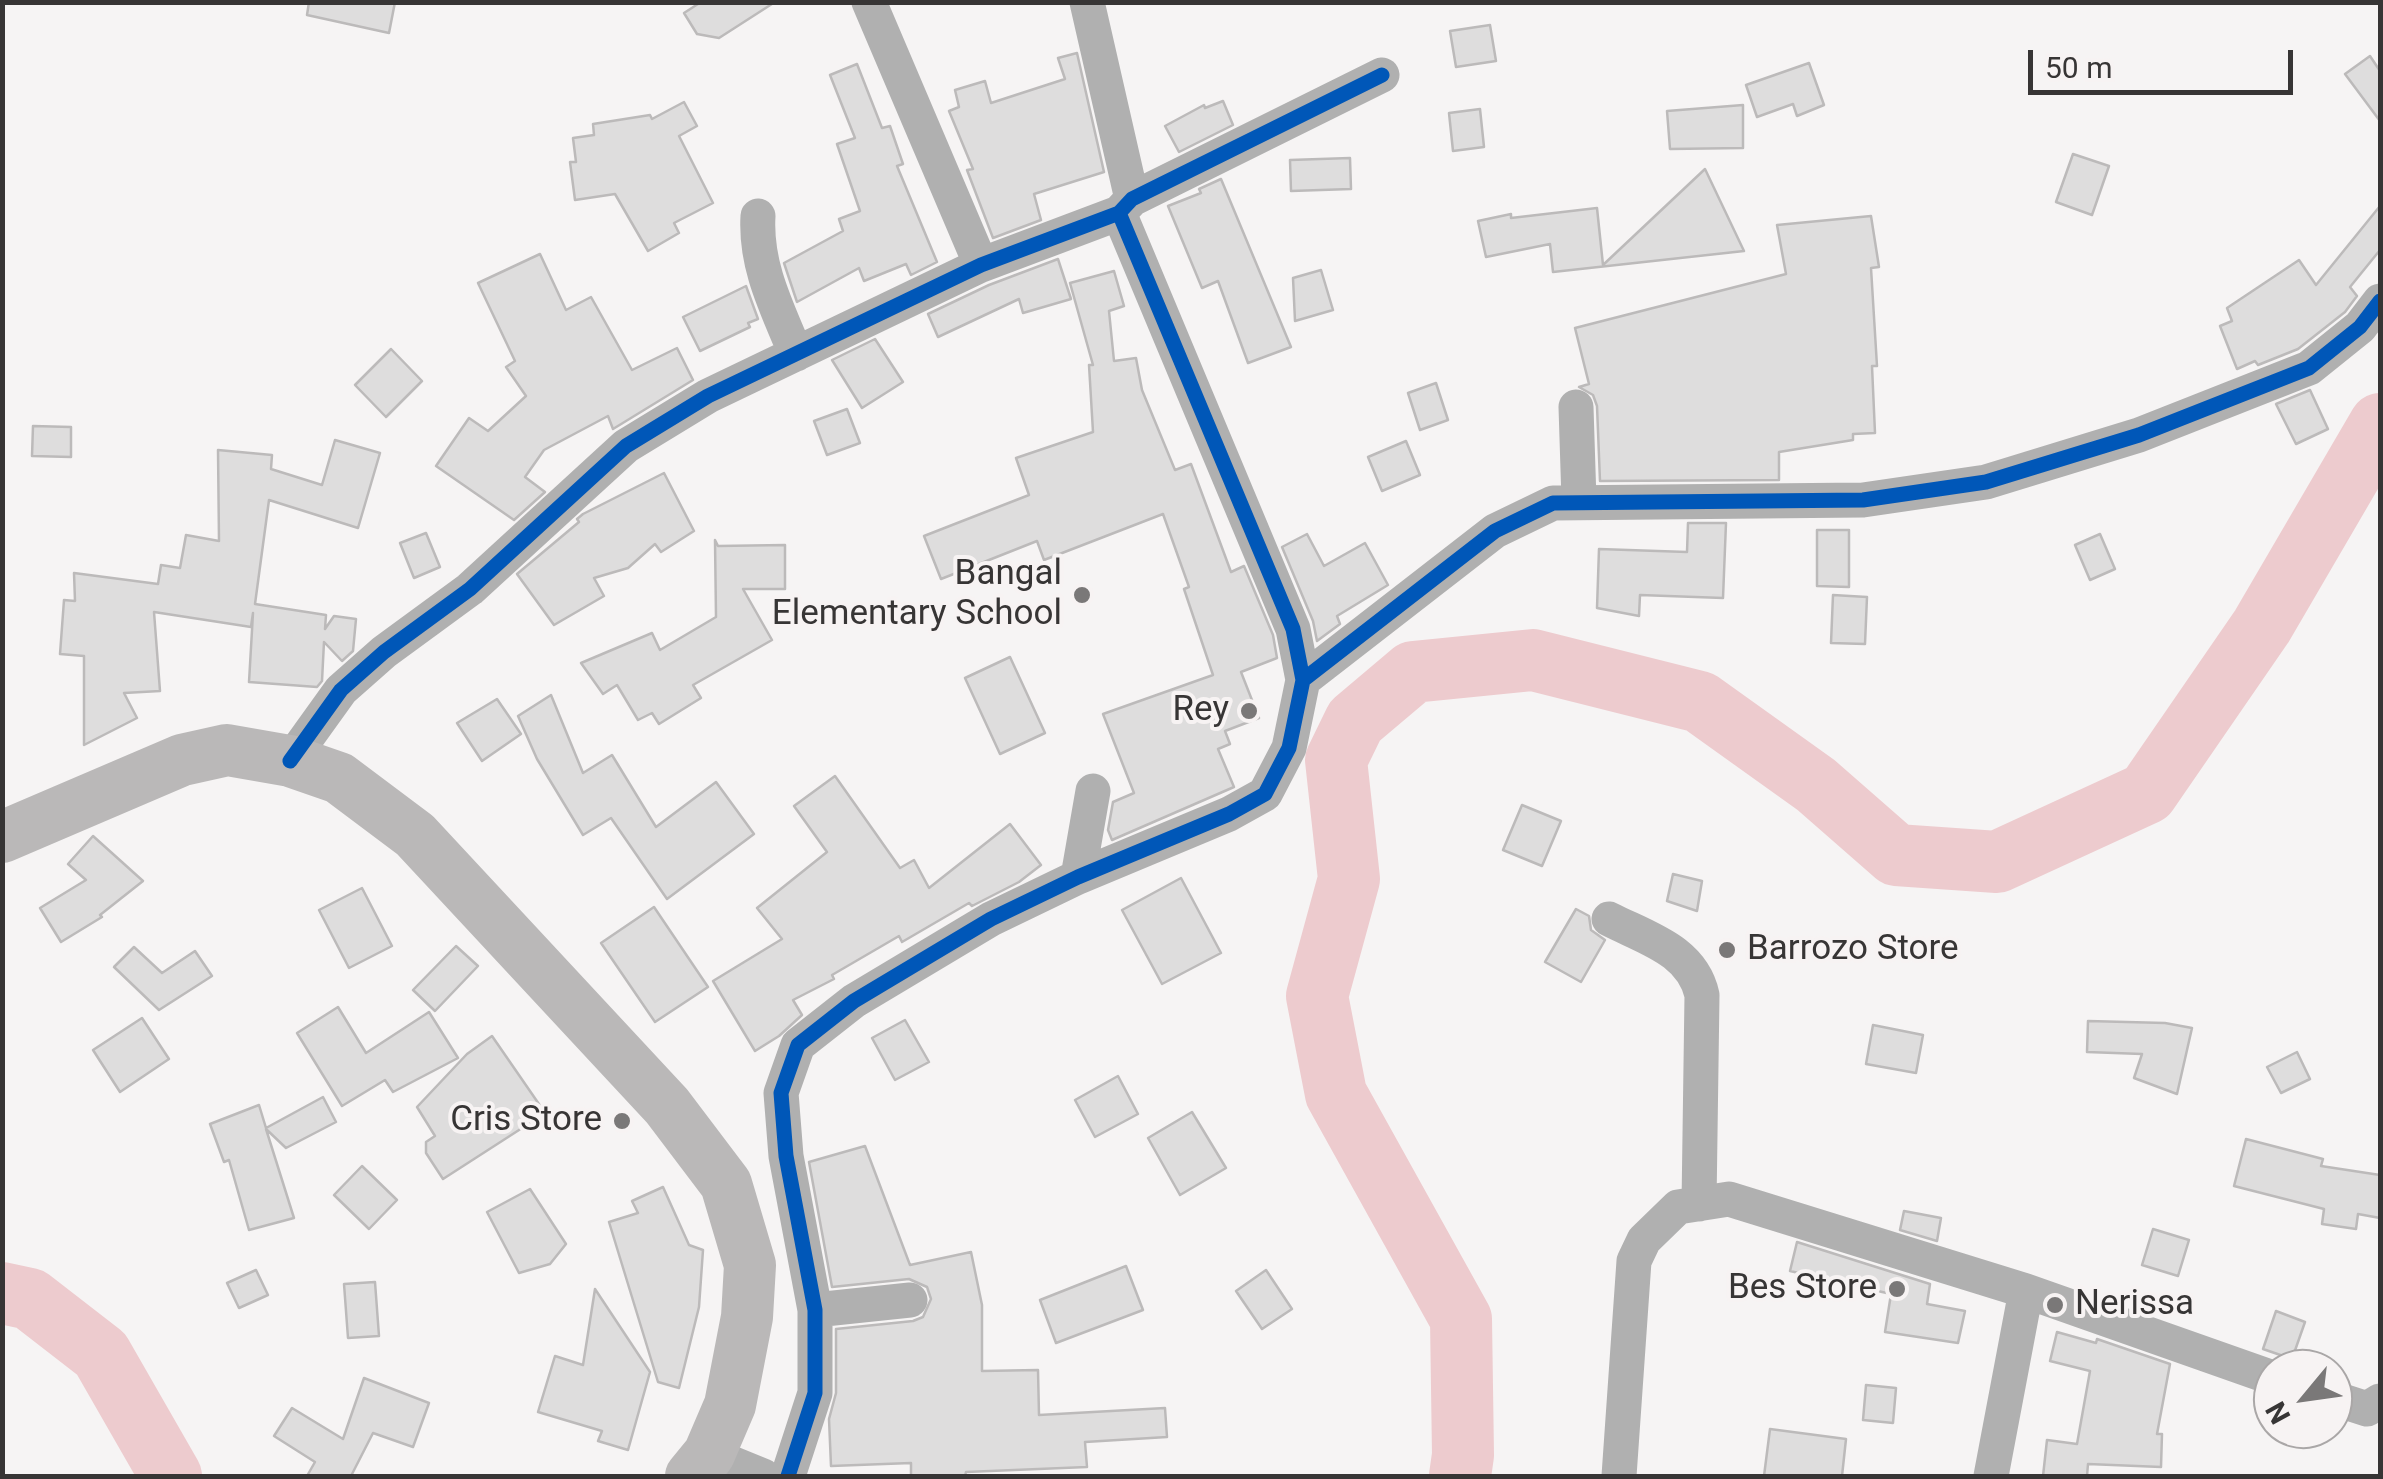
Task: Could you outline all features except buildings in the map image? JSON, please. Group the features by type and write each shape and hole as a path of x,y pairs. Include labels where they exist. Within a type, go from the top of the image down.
{"highway":[{"path":"2,838 182,760 227,750 290,761 340,778 415,835 667,1106 726,1184 750,1266 747,1317 730,1405 700,1465"}],"street":[{"path":"868,2 981,264"},
{"path":"788,1476 815,1393 815,1310 786,1156 780,1093 798,1045 854,1001 990,919 1265,794 1289,748 1303,680 1293,629 1125,206 1087,2"},
{"path":"290,761 340,690 384,652 470,589 626,446 708,396 981,264 1125,206 1382,75"},
{"path":"758,216 756,246 796,354"},
{"path":"1303,680 1495,531 1553,503 1863,500 1986,482 2139,434 2309,368 2360,327 2380,301"},
{"path":"1576,407 1580,501"},
{"path":"1078,877 1094,791"},
{"path":"1609,919 1673,952 1688,962 1698,976 1702,995 1700,1204"},
{"path":"1619,1476 1634,1261 1644,1240 1678,1207 1729,1199 2026,1291 2253,1371"},
{"path":"1991,1476 2026,1291"},
{"path":"815,1310 910,1300"},
{"path":"2353,1404 2367,1408 2380,1401"},
{"path":"700,1465 763,1476"}],"waterway":[{"path":"1460,1476 1461,1319 1336,1094 1317,996 1349,879 1336,760 1355,721 1413,672 1533,660 1700,702 1816,785 1896,855 1997,862 2147,793 2262,626 2380,424"},
{"path":"2,1293 30,1299 101,1354 171,1476"}],"cycle path":[{"path":"290,761 341,690 384,652 470,589 626,446 708,396 981,265 1119,213 1132,199 1382,75"},
{"path":"788,1476 815,1393 815,1310 786,1156 781,1093 798,1045 854,1001 991,919 1078,877 1229,814 1265,794 1289,748 1303,680 1293,629 1119,213"},
{"path":"1303,680 1495,531 1553,503 1863,500 1986,482 2139,435 2309,368 2360,327 2380,301"}],"place":[{"name":"Bangal Elementary School","path":"1082,595"},
{"name":"Rey","path":"1249,711"},
{"name":"Barrozo Store","path":"1727,950"},
{"name":"Cris Store","path":"622,1121"},
{"name":"Bes Store","path":"1897,1289"},
{"name":"Nerissa","path":"2055,1305"}]}
